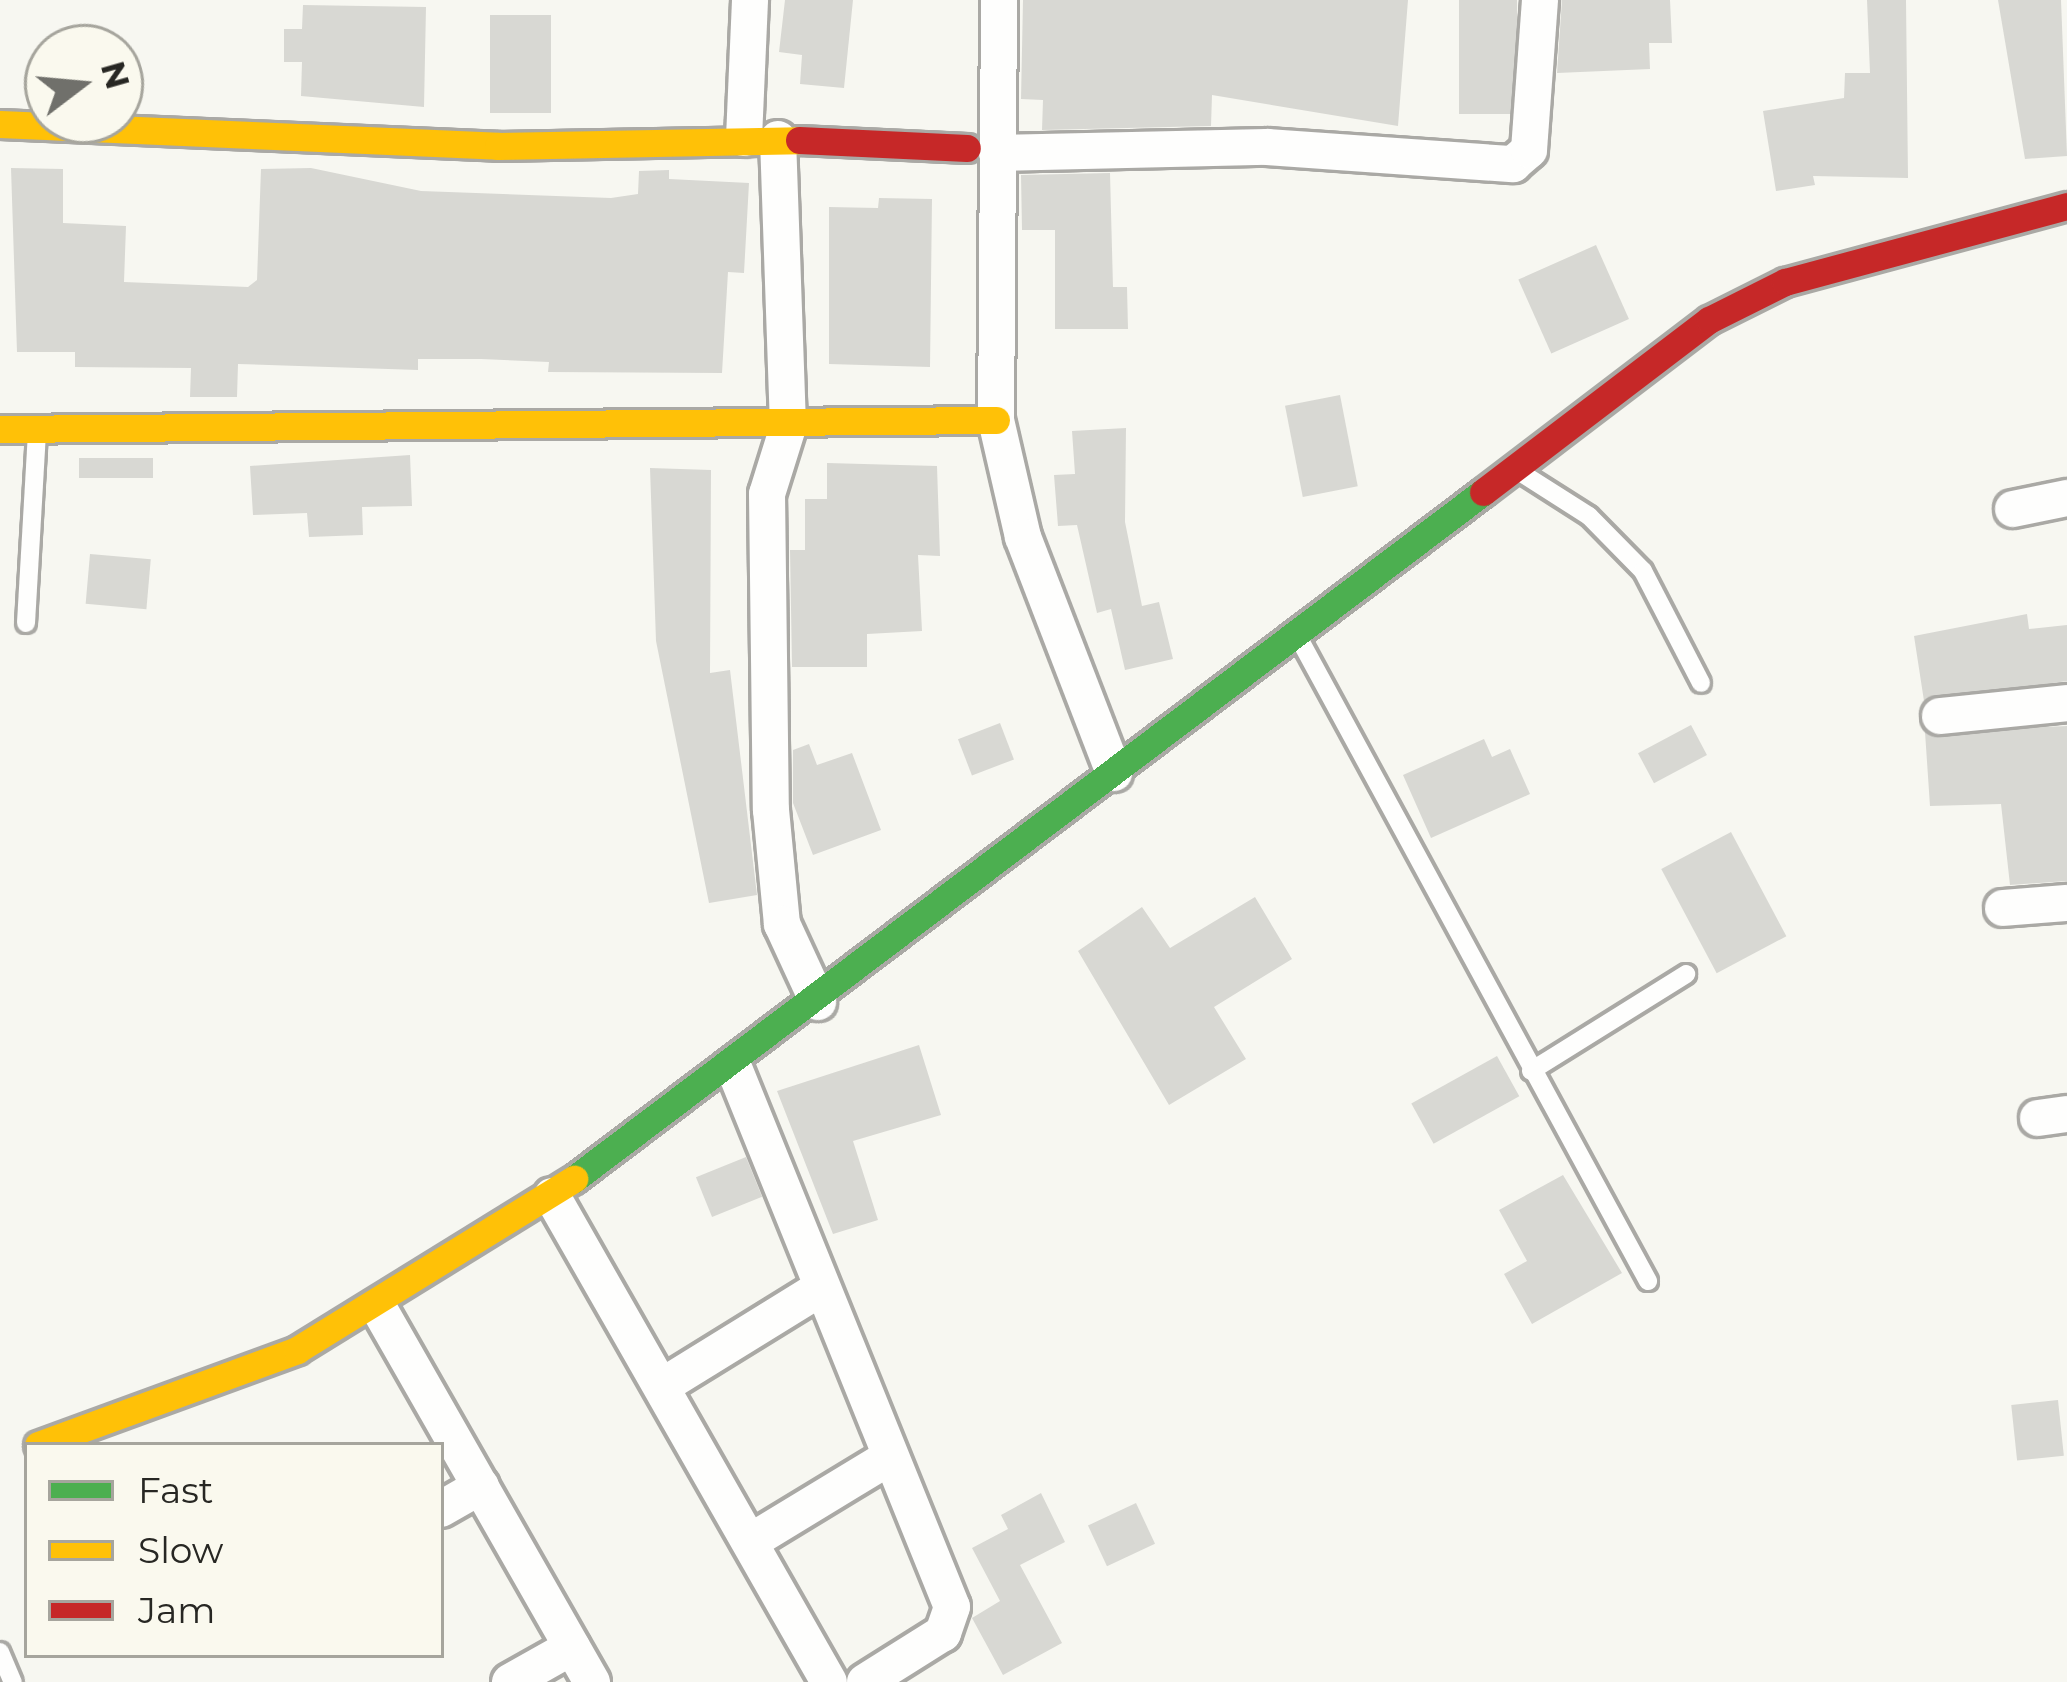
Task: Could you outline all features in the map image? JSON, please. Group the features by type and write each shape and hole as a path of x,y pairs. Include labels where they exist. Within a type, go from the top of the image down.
{"main road":[{"path":"0,124 499,146 761,138 982,151"},
{"path":"47,1442 218,1384 378,1307 552,1196 734,1068 1514,468 1768,288 2067,206"},
{"path":"0,429 564,416 788,427 990,420"}],"street":[{"path":"749,0 788,427 766,494 771,810 782,924 818,1002"},
{"path":"999,0 982,151 990,420 1023,538 1114,773"},
{"path":"982,151 1267,148 1514,164 1528,150 1540,0"},
{"path":"2013,509 2067,498"},
{"path":"1940,716 2067,703"},
{"path":"2003,908 2067,903"},
{"path":"734,1068 818,1290 953,1621 866,1682"},
{"path":"552,1196 664,1385 829,1682"},
{"path":"664,1385 818,1290"},
{"path":"378,1307 592,1682"},
{"path":"750,1542 888,1458"},
{"path":"444,1507 481,1486"},
{"path":"510,1682 572,1646"}],"lane":[{"path":"26,623 37,428"},
{"path":"1514,468 1589,516 1643,571 1701,683"},
{"path":"1297,635 1648,1281"},
{"path":"1531,1071 1686,974"},
{"path":"0,1652 13,1682"}],"building":[{"path":"785,0 853,0 844,88 800,84 802,55 779,52"},
{"path":"1023,0 1408,0 1398,126 1212,95 1211,126 1042,130 1043,100 1021,99"},
{"path":"1459,0 1517,0 1517,114 1459,114"},
{"path":"1562,0 1670,0 1672,43 1649,43 1650,69 1557,73"},
{"path":"1867,0 1906,0 1908,178 1813,176 1815,185 1776,191 1763,111 1844,98 1845,73 1870,73"},
{"path":"1998,0 2061,0 2067,156 2025,159"},
{"path":"303,5 426,7 424,107 301,96 302,62 284,62 284,29 302,29"},
{"path":"490,15 551,15 551,113 490,113"},
{"path":"11,168 63,169 63,223 126,226 124,282 248,287 257,280 261,169 311,168 421,191 611,198 638,194 639,171 669,170 669,179 749,183 744,273 728,272 722,373 548,372 549,362 481,359 418,359 418,370 238,364 237,397 190,397 191,368 75,367 75,352 17,352"},
{"path":"1110,173 1113,287 1127,287 1128,329 1055,329 1055,230 1022,230 1021,175"},
{"path":"879,198 932,199 930,367 829,364 829,207 878,208"},
{"path":"1596,245 1629,319 1551,354 1518,280"},
{"path":"1340,395 1358,486 1303,497 1285,406"},
{"path":"1126,428 1125,522 1142,606 1159,602 1173,659 1125,670 1111,609 1097,613 1077,525 1058,526 1054,475 1075,474 1072,431"},
{"path":"410,455 412,506 362,507 363,535 309,537 307,513 253,515 250,466"},
{"path":"79,458 153,458 153,478 79,478"},
{"path":"827,463 937,466 940,556 918,555 922,631 867,634 867,667 792,667 790,550 805,550 805,499 827,499"},
{"path":"650,468 711,470 710,673 730,670 757,895 709,903 656,641"},
{"path":"90,554 151,559 146,609 86,604"},
{"path":"2027,614 2029,629 2067,625 2067,681 1924,701 1914,636"},
{"path":"1000,723 1014,759 972,776 958,739"},
{"path":"1691,725 1707,755 1654,783 1638,753"},
{"path":"2067,726 2067,881 2010,885 2001,804 1930,806 1925,732"},
{"path":"1484,739 1492,757 1510,749 1530,794 1431,838 1403,775"},
{"path":"809,744 817,765 852,753 881,830 813,855 793,803 793,750"},
{"path":"1731,832 1786,936 1717,973 1661,869"},
{"path":"1255,897 1292,959 1214,1007 1246,1059 1169,1105 1078,951 1142,907 1170,948"},
{"path":"919,1045 941,1115 853,1141 878,1220 833,1234 777,1091"},
{"path":"1497,1056 1519,1096 1434,1144 1411,1104"},
{"path":"746,1157 762,1197 712,1217 696,1177"},
{"path":"1563,1175 1622,1273 1532,1324 1504,1274 1527,1261 1499,1210"},
{"path":"2058,1400 2064,1456 2017,1461 2011,1405"},
{"path":"1041,1493 1065,1542 1020,1565 1062,1643 1003,1675 972,1618 1000,1601 972,1548 1008,1529 1001,1515"},
{"path":"1136,1503 1155,1544 1107,1566 1088,1525"}],"traffic: fast":[{"path":"574,1179 1483,492"}],"traffic: slow":[{"path":"0,124 498,146 799,140"},
{"path":"0,429 996,420"},
{"path":"46,1442 297,1350 574,1179"}],"traffic: jam":[{"path":"799,140 967,148"},
{"path":"1483,492 1709,320 1785,282 2067,206"}]}
